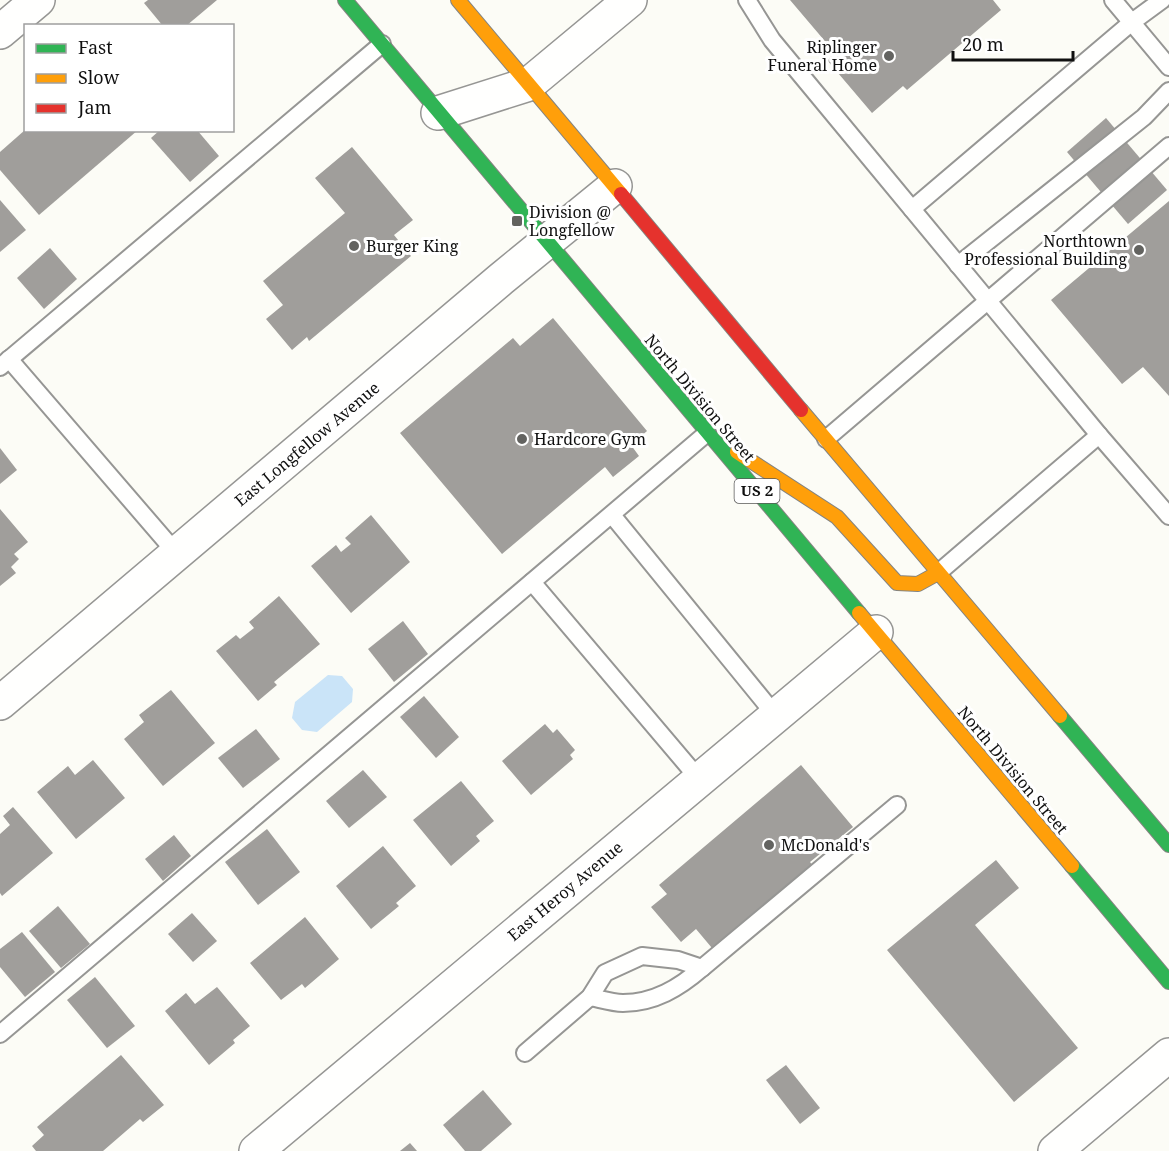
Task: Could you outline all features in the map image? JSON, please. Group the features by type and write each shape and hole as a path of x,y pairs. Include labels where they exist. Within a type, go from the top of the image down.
{"main road":[{"name":"North Division Street","path":"345,0 1169,982"},
{"path":"458,0 1169,845"},
{"path":"707,434 837,517 897,583 909,586 924,584 938,573"}],"street":[{"path":"0,32 38,0"},
{"path":"438,113 529,84 630,0"},
{"name":"East Longfellow Avenue","path":"0,704 615,186"},
{"name":"East Heroy Avenue","path":"256,1151 876,632"},
{"path":"1055,1151 1169,1055"}],"lane":[{"path":"747,0 772,40 1169,516"},
{"path":"1113,0 1169,67"},
{"path":"912,209 1132,22 1162,0"},
{"path":"177,554 5,363 382,44"},
{"path":"958,265 1144,117 1169,91"},
{"path":"826,439 1169,146"},
{"path":"0,1034 707,434"},
{"path":"938,573 1100,435"},
{"path":"612,515 776,716"},
{"path":"532,582 699,779"},
{"path":"590,998 622,1003 656,998 684,984 897,805"},
{"path":"525,1053 590,998 605,973 642,956 678,960 702,968"}],"water":[{"path":"328,675 342,676 353,689 352,702 317,732 302,730 292,718 295,702"}],"building":[{"path":"148,0 217,0 188,24 161,24 144,3"},
{"name":"Riplinger Funeral Home","path":"790,0 993,0 1001,10 907,90 903,86 872,113 827,60 835,53"},
{"path":"1106,118 1167,190 1128,224 1067,152"},
{"path":"24,131 136,132 39,215 0,170 0,152"},
{"path":"158,132 199,132 219,156 190,182 151,138"},
{"name":"Burger King","path":"352,147 413,220 394,235 411,256 309,341 307,337 292,350 266,319 283,305 263,281 345,213 315,178"},
{"path":"0,200 26,230 0,252"},
{"name":"Northtown Professional Building","path":"1169,201 1169,396 1143,367 1122,384 1051,300"},
{"path":"50,248 77,279 44,309 17,278"},
{"name":"Hardcore Gym","path":"553,318 647,431 631,445 639,456 613,477 605,467 502,554 400,433 513,338 520,346"},
{"path":"0,448 17,470 0,484"},
{"path":"0,509 28,542 14,554 19,559 11,567 16,573 0,586"},
{"path":"371,515 410,562 351,613 311,566 336,545 341,552 351,544 345,538"},
{"path":"279,596 320,644 274,682 277,685 258,701 216,651 236,635 240,639 254,628 249,622"},
{"path":"403,621 428,654 394,682 368,649"},
{"path":"171,690 215,743 163,786 124,739 144,722 139,715"},
{"path":"424,696 459,737 436,758 400,717"},
{"path":"545,724 553,733 557,729 575,750 570,755 573,759 531,795 502,761"},
{"path":"256,729 280,759 243,788 218,758"},
{"path":"93,760 125,798 76,839 37,792 68,766 75,775"},
{"name":"McDonald's","path":"801,765 853,827 810,862 816,870 717,954 696,929 681,942 651,907 667,894 659,885"},
{"path":"363,770 387,797 349,828 326,801"},
{"path":"461,781 494,821 476,836 480,841 451,866 413,820"},
{"path":"13,807 53,853 2,896 0,893 0,834 10,825 3,816"},
{"path":"267,829 300,872 258,905 225,862"},
{"path":"174,835 191,856 163,881 145,859"},
{"path":"383,846 416,886 396,903 399,906 371,929 336,886"},
{"path":"996,860 1019,888 975,925 1078,1048 1014,1102 887,950"},
{"path":"58,906 90,944 61,968 29,931"},
{"path":"192,913 217,941 193,962 168,934"},
{"path":"305,917 339,959 305,988 302,984 281,1000 250,963"},
{"path":"22,932 55,972 25,997 0,967 0,949"},
{"path":"95,977 135,1026 107,1048 67,1000"},
{"path":"217,987 250,1026 233,1040 235,1043 209,1065 165,1011 186,993 195,1004"},
{"path":"121,1055 164,1105 143,1122 140,1119 103,1151 36,1151 32,1146 44,1135 37,1127"},
{"path":"786,1065 820,1108 800,1124 766,1080"},
{"path":"483,1090 512,1124 481,1151 465,1151 443,1125"},
{"path":"410,1143 417,1151 400,1151"}],"traffic: fast":[{"path":"345,0 859,613"},
{"path":"1060,716 1169,845"},
{"path":"1072,866 1169,982"}],"traffic: slow":[{"path":"458,0 621,194"},
{"path":"801,410 1060,716"},
{"path":"737,452 837,517 897,583 918,584 938,573"},
{"path":"859,613 1072,866"}],"traffic: jam":[{"path":"621,194 801,410"}],"place":[{"name":"Riplinger Funeral Home","path":"889,56"},
{"name":"Division @ Longfellow","path":"517,221"},
{"name":"Burger King","path":"354,246"},
{"name":"Northtown Professional Building","path":"1139,250"},
{"name":"Hardcore Gym","path":"522,439"},
{"name":"McDonald's","path":"769,845"}]}
